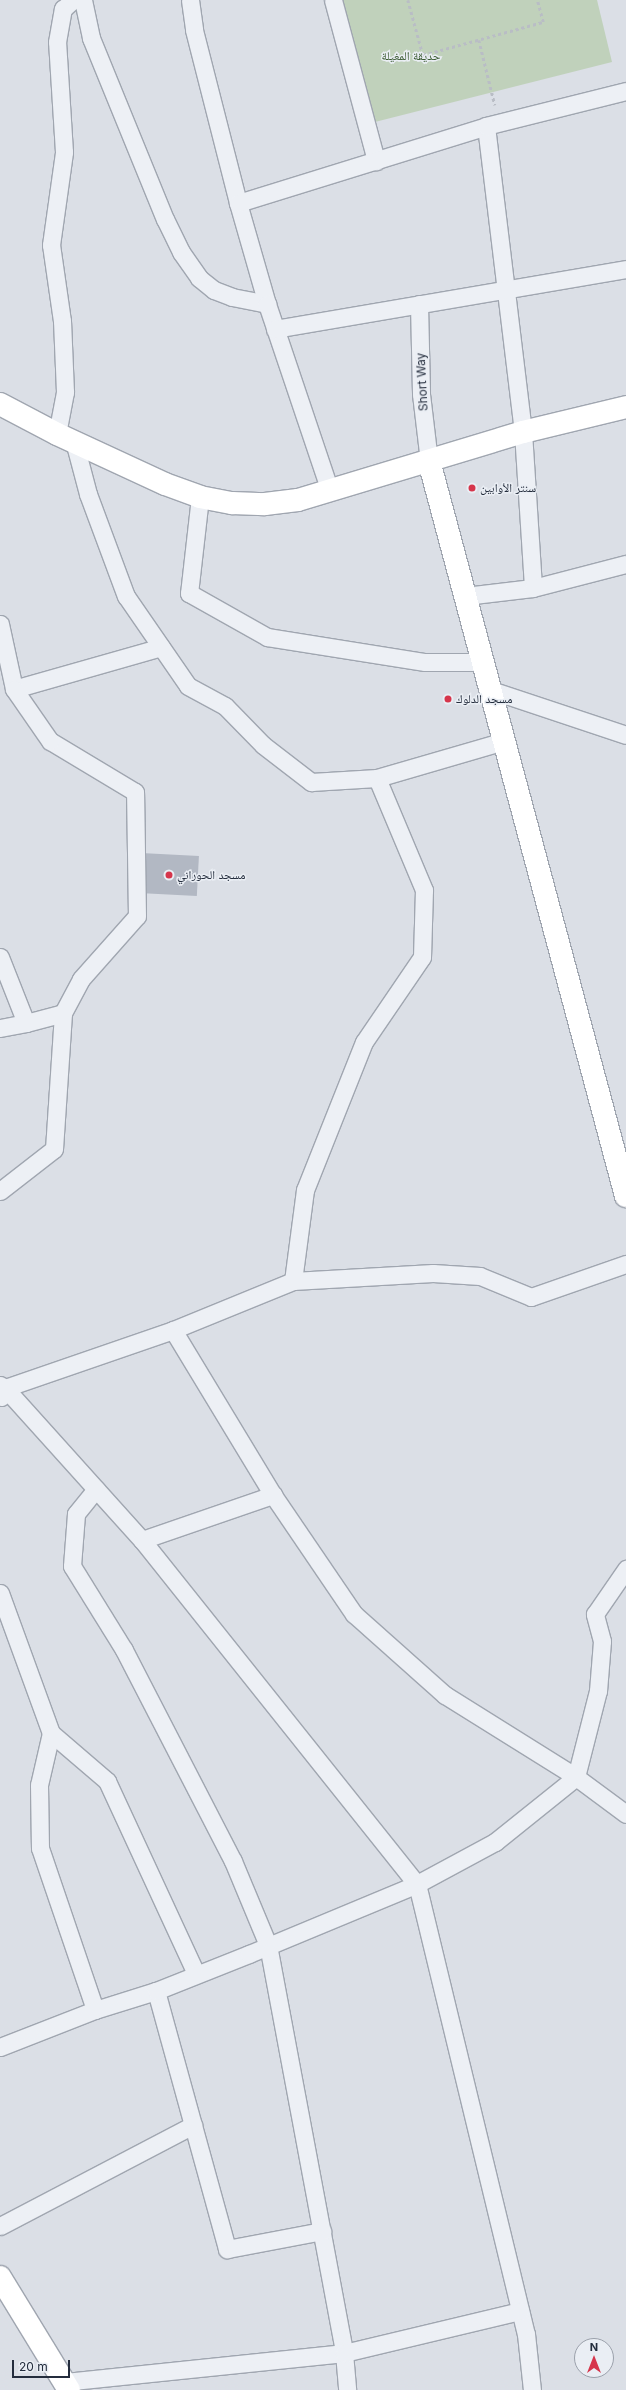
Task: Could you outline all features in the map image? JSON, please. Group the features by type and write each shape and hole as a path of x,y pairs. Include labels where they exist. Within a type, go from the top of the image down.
{"main road":[{"path":"0,404 66,438 165,484 200,497 232,503 265,504 298,500 330,492 523,432 626,407"},
{"path":"429,460 626,1196"},
{"path":"0,2277 67,2386"}],"street":[{"path":"73,0 63,9 57,42 64,152 51,245 62,321 66,438 126,596 188,686 225,706 263,746 311,782 377,778 504,741"},
{"path":"83,0 91,38 165,219 181,252 199,278 214,290 232,297 267,304"},
{"path":"190,0 194,30 238,203 267,304 330,492"},
{"path":"333,0 376,161"},
{"path":"238,203 492,125 626,91"},
{"path":"492,125 506,289 523,432 533,588"},
{"path":"275,328 626,269"},
{"name":"Short Way","path":"419,304 422,394 429,460"},
{"path":"200,497 190,593 267,637 425,662 483,662"},
{"path":"466,596 533,588 626,564"},
{"path":"0,624 14,689 50,741 135,792 137,916 81,979 63,1013 54,1149 0,1191"},
{"path":"14,689 161,647"},
{"path":"491,690 626,735"},
{"path":"293,1281 305,1190 364,1042 422,957 424,890 377,778"},
{"path":"0,957 26,1023"},
{"path":"0,1028 63,1013"},
{"path":"532,2390 526,2334 417,1884 142,1540 2,1390 173,1330 293,1281 433,1273 480,1276 531,1297 626,1264"},
{"path":"173,1330 273,1495 354,1614 445,1695 576,1777 626,1814"},
{"path":"96,1489 76,1514 72,1566 124,1650 234,1861 268,1945 344,2353 347,2390"},
{"path":"142,1540 273,1495"},
{"path":"0,2047 95,2010 156,1991 417,1884 495,1842 576,1777 598,1691 602,1641 595,1614 626,1569"},
{"path":"0,1593 51,1733 107,1781 196,1974"},
{"path":"51,1733 39,1785 40,1848 95,2010"},
{"path":"156,1991 227,2249 322,2231"},
{"path":"0,2226 193,2125"},
{"path":"67,2386 344,2353 520,2311"}],"path":[{"path":"408,0 423,55 543,22 537,0"},
{"path":"479,40 492,125"}],"green space":[{"name":"حديقة المغيلة","path":"338,0 597,0 612,62 371,123"}],"building":[{"name":"مسجد الحوراني","path":"141,853 199,856 197,896 139,893"}],"place":[{"name":"سنتر الأوابين","path":"472,488"},
{"name":"مسجد الدلوك","path":"448,699"},
{"name":"مسجد الحوراني","path":"169,875"}]}
